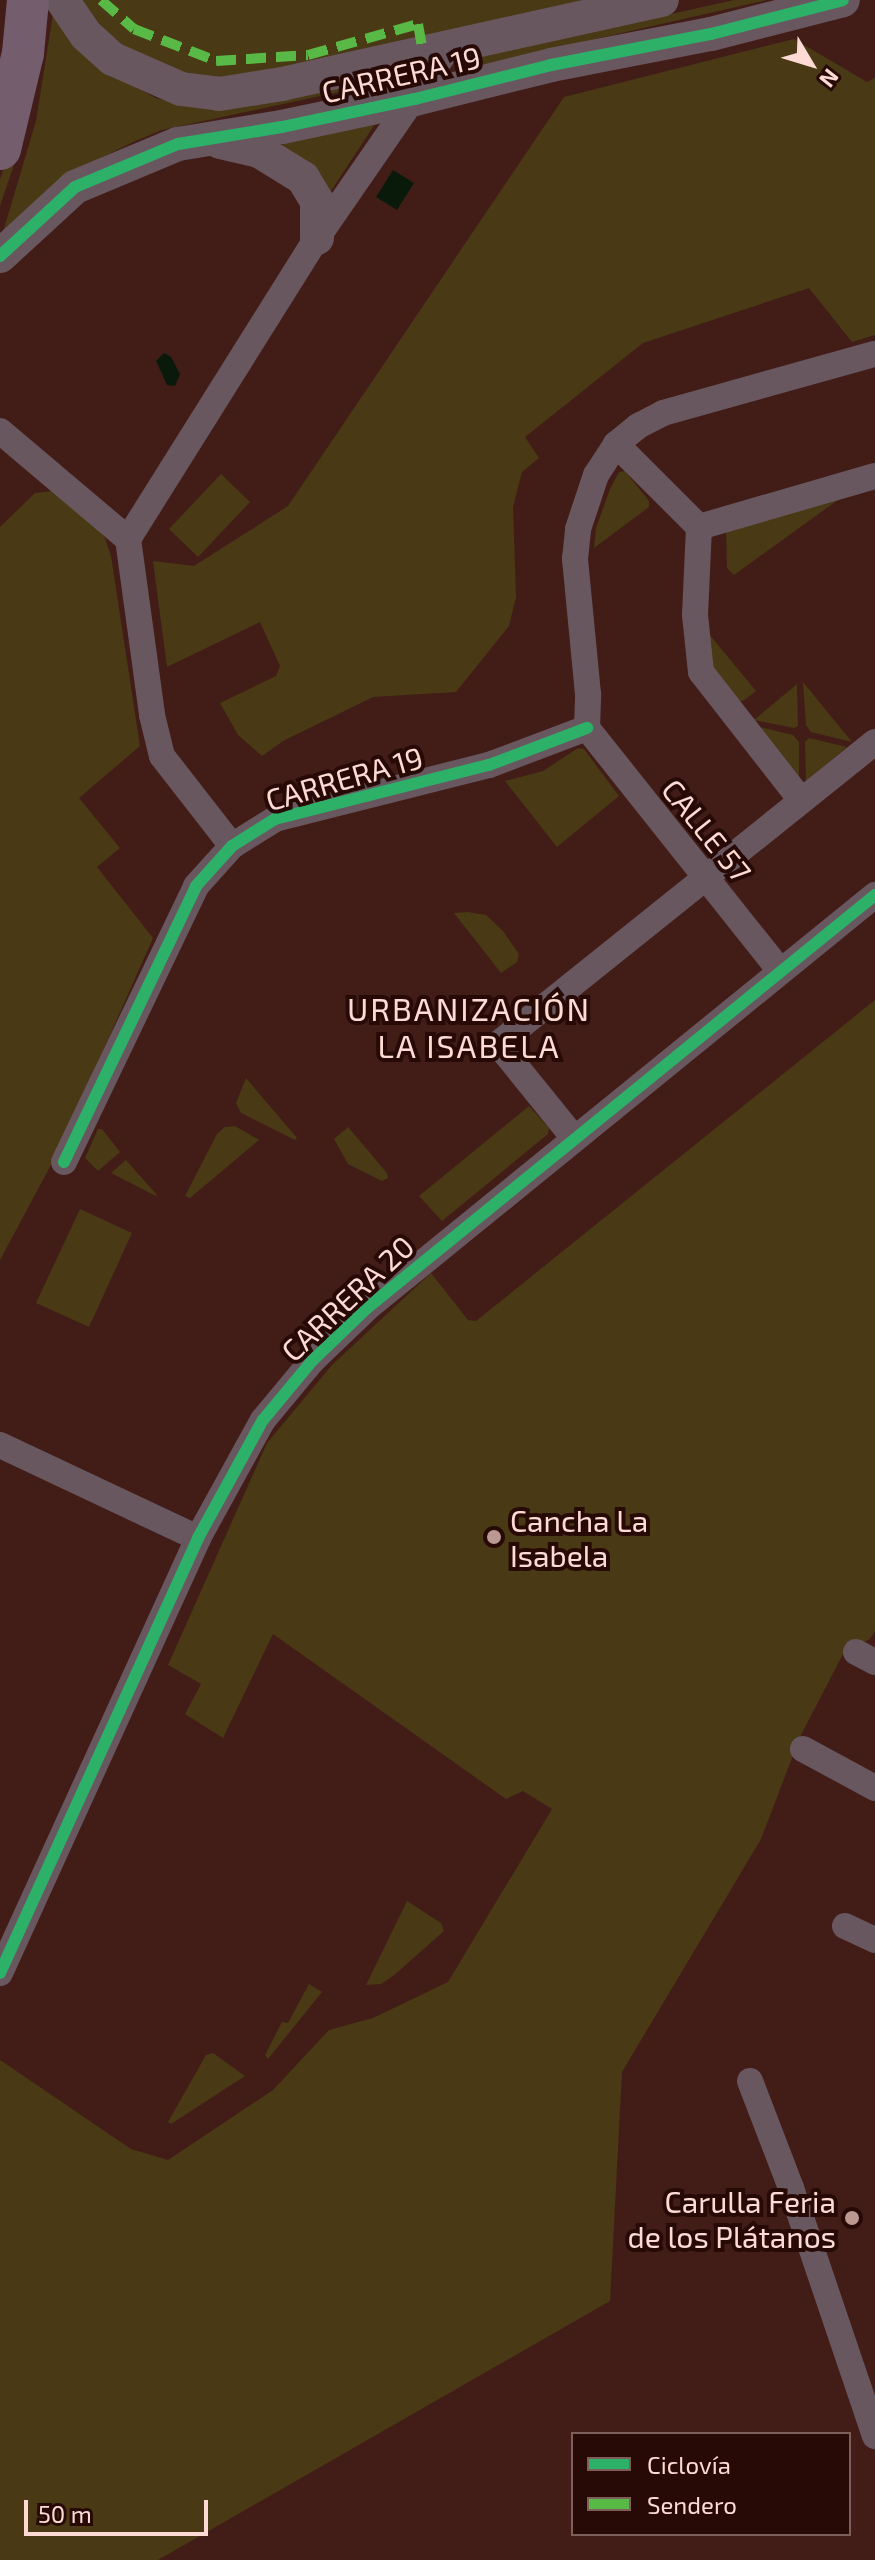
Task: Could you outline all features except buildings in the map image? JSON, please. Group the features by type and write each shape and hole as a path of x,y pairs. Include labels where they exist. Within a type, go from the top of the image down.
{"main road":[{"path":"0,149 23,53 28,0"}],"street":[{"path":"62,0 86,35 113,59 181,89 219,94 282,84 662,0"},
{"name":"CARRERA 19","path":"0,256 75,187 178,144 212,140 415,99 551,65 711,34 843,0"},
{"path":"232,846 162,756 152,715 128,539 317,238 449,47"},
{"path":"212,140 259,151 303,178 317,201 317,238"},
{"path":"587,728 588,694 575,559 578,529 596,475 616,444 638,426 663,413 875,354"},
{"path":"0,431 128,539"},
{"path":"616,444 699,527 695,615 701,672 801,800"},
{"path":"699,527 875,476"},
{"name":"CARRERA 19","path":"64,1162 196,886 232,846 275,819 489,765 587,728"},
{"name":"CALLE 57","path":"587,728 780,971"},
{"path":"574,1138 498,1044 875,742"},
{"name":"CARRERA 20","path":"0,1973 198,1538 263,1420 312,1361 432,1253 875,895"},
{"path":"0,1445 198,1538"},
{"path":"803,1749 875,1788"},
{"path":"845,1926 875,1940"},
{"path":"750,2081 791,2188 875,2436"}],"shaded area":[{"path":"62,0 662,0 181,89"},
{"path":"734,0 767,0 476,66 473,58"},
{"path":"53,14 108,72 156,98 197,108 407,68 409,77 162,130 95,161 0,242 36,121"},
{"path":"794,39 867,82 875,78 875,335 852,342 809,288 643,343 525,437 539,458 522,472 513,507 516,597 509,626 456,692 373,697 283,741 262,756 238,735 220,703 276,676 280,666 260,622 167,667 153,561 194,566 288,506 564,97"},
{"path":"371,121 375,124 329,194 276,146"},
{"path":"13,140 19,150 0,206 0,179"},
{"path":"393,170 414,183 397,210 376,197"},
{"path":"164,353 171,357 180,374 175,386 167,385 156,361"},
{"path":"625,471 649,501 649,507 594,548 596,528 610,489 619,472"},
{"path":"221,474 250,502 198,557 169,529"},
{"path":"54,491 93,523 105,538 111,556 140,746 79,798 120,848 97,867 153,938 59,1150 0,1260 0,527 35,493"},
{"path":"842,497 734,575 727,568 726,530"},
{"path":"709,634 756,691 743,701 732,700 710,672"},
{"path":"803,682 852,742 811,732 806,725"},
{"path":"797,684 798,726 794,728 754,720"},
{"path":"756,726 793,735 799,742 799,779"},
{"path":"809,738 847,747 806,781 805,742"},
{"path":"578,748 584,749 619,796 557,847 505,781 543,771"},
{"path":"454,913 486,915 503,931 519,954 517,962 501,973"},
{"path":"875,1000 875,1631 870,1639 844,1652 800,1737 761,1839 622,2072 610,2301 158,2560 0,2560 0,2060 131,2149 168,2160 273,2090 329,2030 373,2018 448,1982 552,1809 523,1791 506,1799 273,1634 223,1738 185,1714 201,1684 168,1665 267,1443 332,1365 431,1273 468,1320 476,1321"},
{"path":"246,1078 297,1138 295,1140 241,1113 236,1103"},
{"path":"529,1106 549,1128 548,1134 442,1221 419,1196"},
{"path":"235,1126 259,1140 190,1198 185,1196 217,1134 225,1127"},
{"path":"348,1127 388,1178 382,1181 348,1164 334,1139"},
{"path":"98,1129 102,1129 120,1152 98,1171 85,1158"},
{"path":"126,1160 157,1195 156,1196 111,1173"},
{"path":"80,1209 132,1233 89,1327 36,1303"},
{"path":"407,1901 441,1923 444,1931 393,1976 381,1984 366,1985"},
{"path":"309,1984 322,1992 268,2059 265,2055 282,2022 288,2023"},
{"path":"213,2053 245,2076 171,2124 168,2122 206,2055"}],"marked path":[{"path":"101,0 134,29 216,61 308,55 418,24 423,53"}],"cycle path":[{"path":"0,256 75,187 178,144 282,127 415,99 551,65 711,34 843,0"},
{"path":"64,1162 196,886 232,846 275,819 489,765 587,728"},
{"path":"0,1973 198,1538 263,1420 312,1361 367,1308 875,895"}],"place":[{"name":"Cancha La Isabela","path":"494,1537"},
{"name":"Carulla Feria de los Plátanos","path":"852,2218"}],"district":[{"name":"URBANIZACIÓN LA ISABELA","path":"469,1028"}]}
